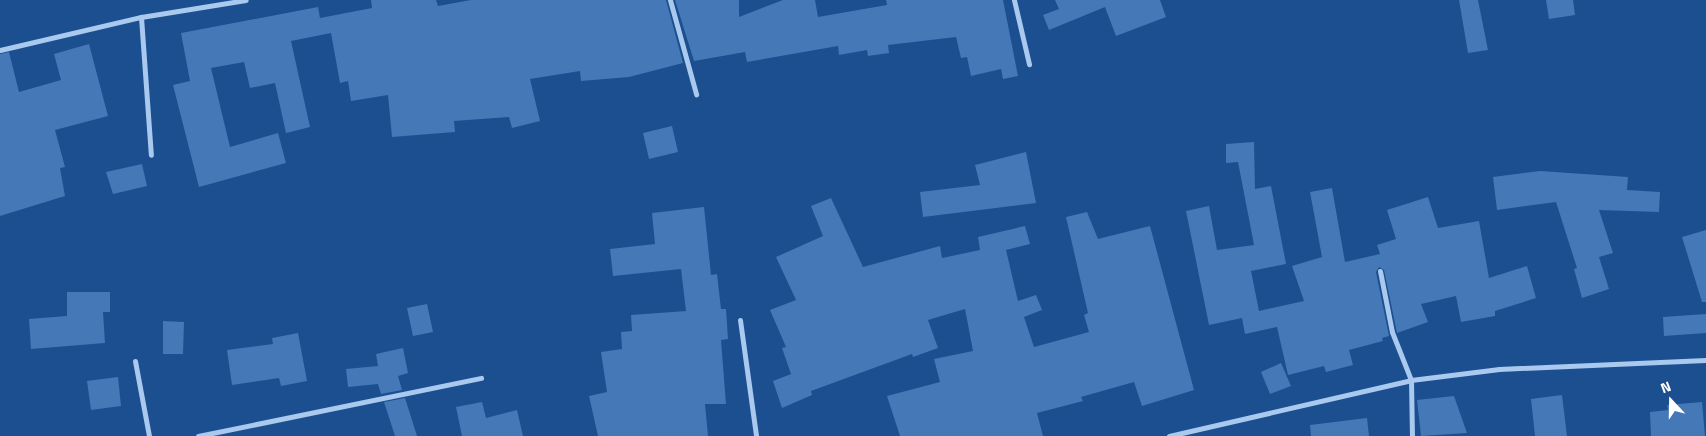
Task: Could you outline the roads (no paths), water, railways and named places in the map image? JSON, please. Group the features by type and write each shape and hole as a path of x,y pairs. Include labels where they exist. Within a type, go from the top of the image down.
{"street":[{"path":"0,50 141,17 246,0"},
{"path":"670,0 696,94"},
{"path":"1014,0 1028,64"},
{"path":"141,17 151,155"},
{"path":"1380,271 1392,332 1411,380 1412,436"},
{"path":"740,320 756,436"},
{"path":"1169,436 1411,380 1499,369 1706,360"},
{"path":"135,361 149,436"},
{"path":"198,436 481,378"}]}
